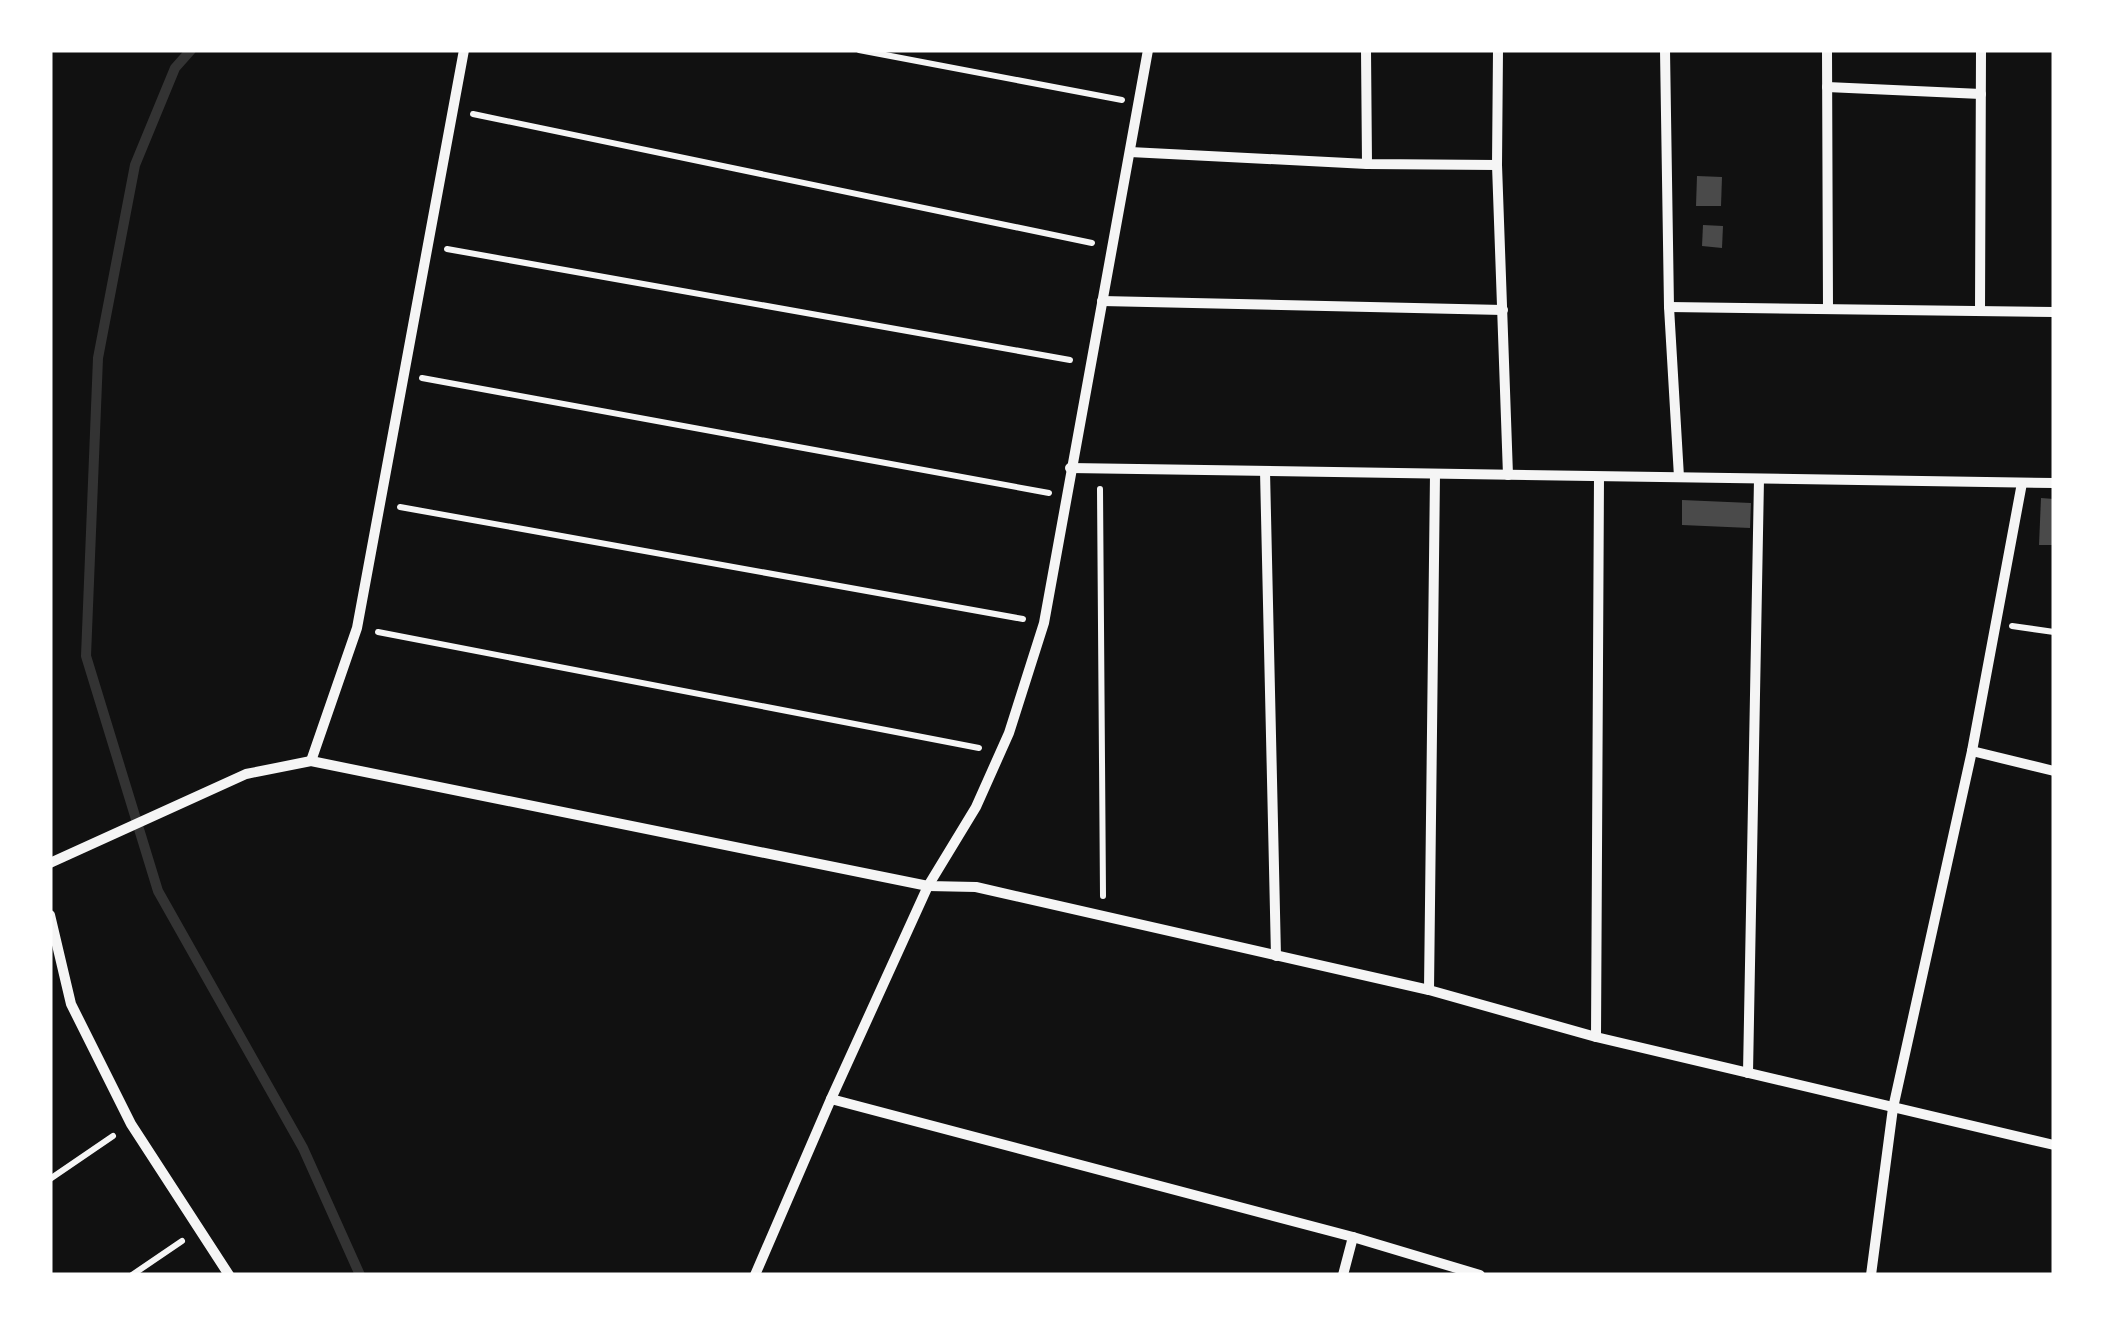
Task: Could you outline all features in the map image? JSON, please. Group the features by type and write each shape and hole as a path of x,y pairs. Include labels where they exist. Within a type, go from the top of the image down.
{"street":[{"path":"311,762 357,628 464,50"},
{"path":"756,1275 928,886 976,807 1001,752 1044,623 1148,50"},
{"path":"1366,50 1367,164"},
{"path":"1498,50 1497,165 1508,475"},
{"path":"1666,50 1669,308 1679,478"},
{"path":"1827,50 1828,308"},
{"path":"1980,50 1980,311"},
{"path":"1827,86 1980,94"},
{"path":"1130,152 1367,164 1497,165"},
{"path":"1102,301 1503,310"},
{"path":"1669,308 2054,312"},
{"path":"1070,468 2054,484"},
{"path":"1265,471 1276,956"},
{"path":"1429,990 1435,474"},
{"path":"1596,1037 1598,477"},
{"path":"1748,1072 1759,479"},
{"path":"1871,1275 1893,1108 1972,750 2022,483"},
{"path":"1972,750 2054,771"},
{"path":"50,863 246,774 311,762 928,886 976,887 1429,990 1596,1037 2054,1145"},
{"path":"50,914 71,1004 131,1124 229,1275"},
{"path":"831,1098 1353,1237 1480,1275"},
{"path":"1343,1275 1353,1237"}],"path":[{"path":"859,50 1138,103"},
{"path":"452,109 1111,246"},
{"path":"428,246 1091,364"},
{"path":"404,374 1066,496"},
{"path":"1100,469 1103,918"},
{"path":"380,503 1044,623"},
{"path":"357,628 1001,752"},
{"path":"2020,628 2054,632"},
{"path":"50,1178 131,1124"},
{"path":"132,1275 200,1230"}],"building":[{"path":"1697,176 1722,177 1721,206 1696,206"},
{"path":"1703,225 1723,226 1722,248 1702,246"},
{"path":"2041,498 2054,499 2054,545 2039,545"},
{"path":"1682,500 1751,503 1750,528 1682,525"}],"waterway":[{"path":"191,50 175,68 135,165 98,358 86,656 158,891 303,1148 360,1275"}]}
